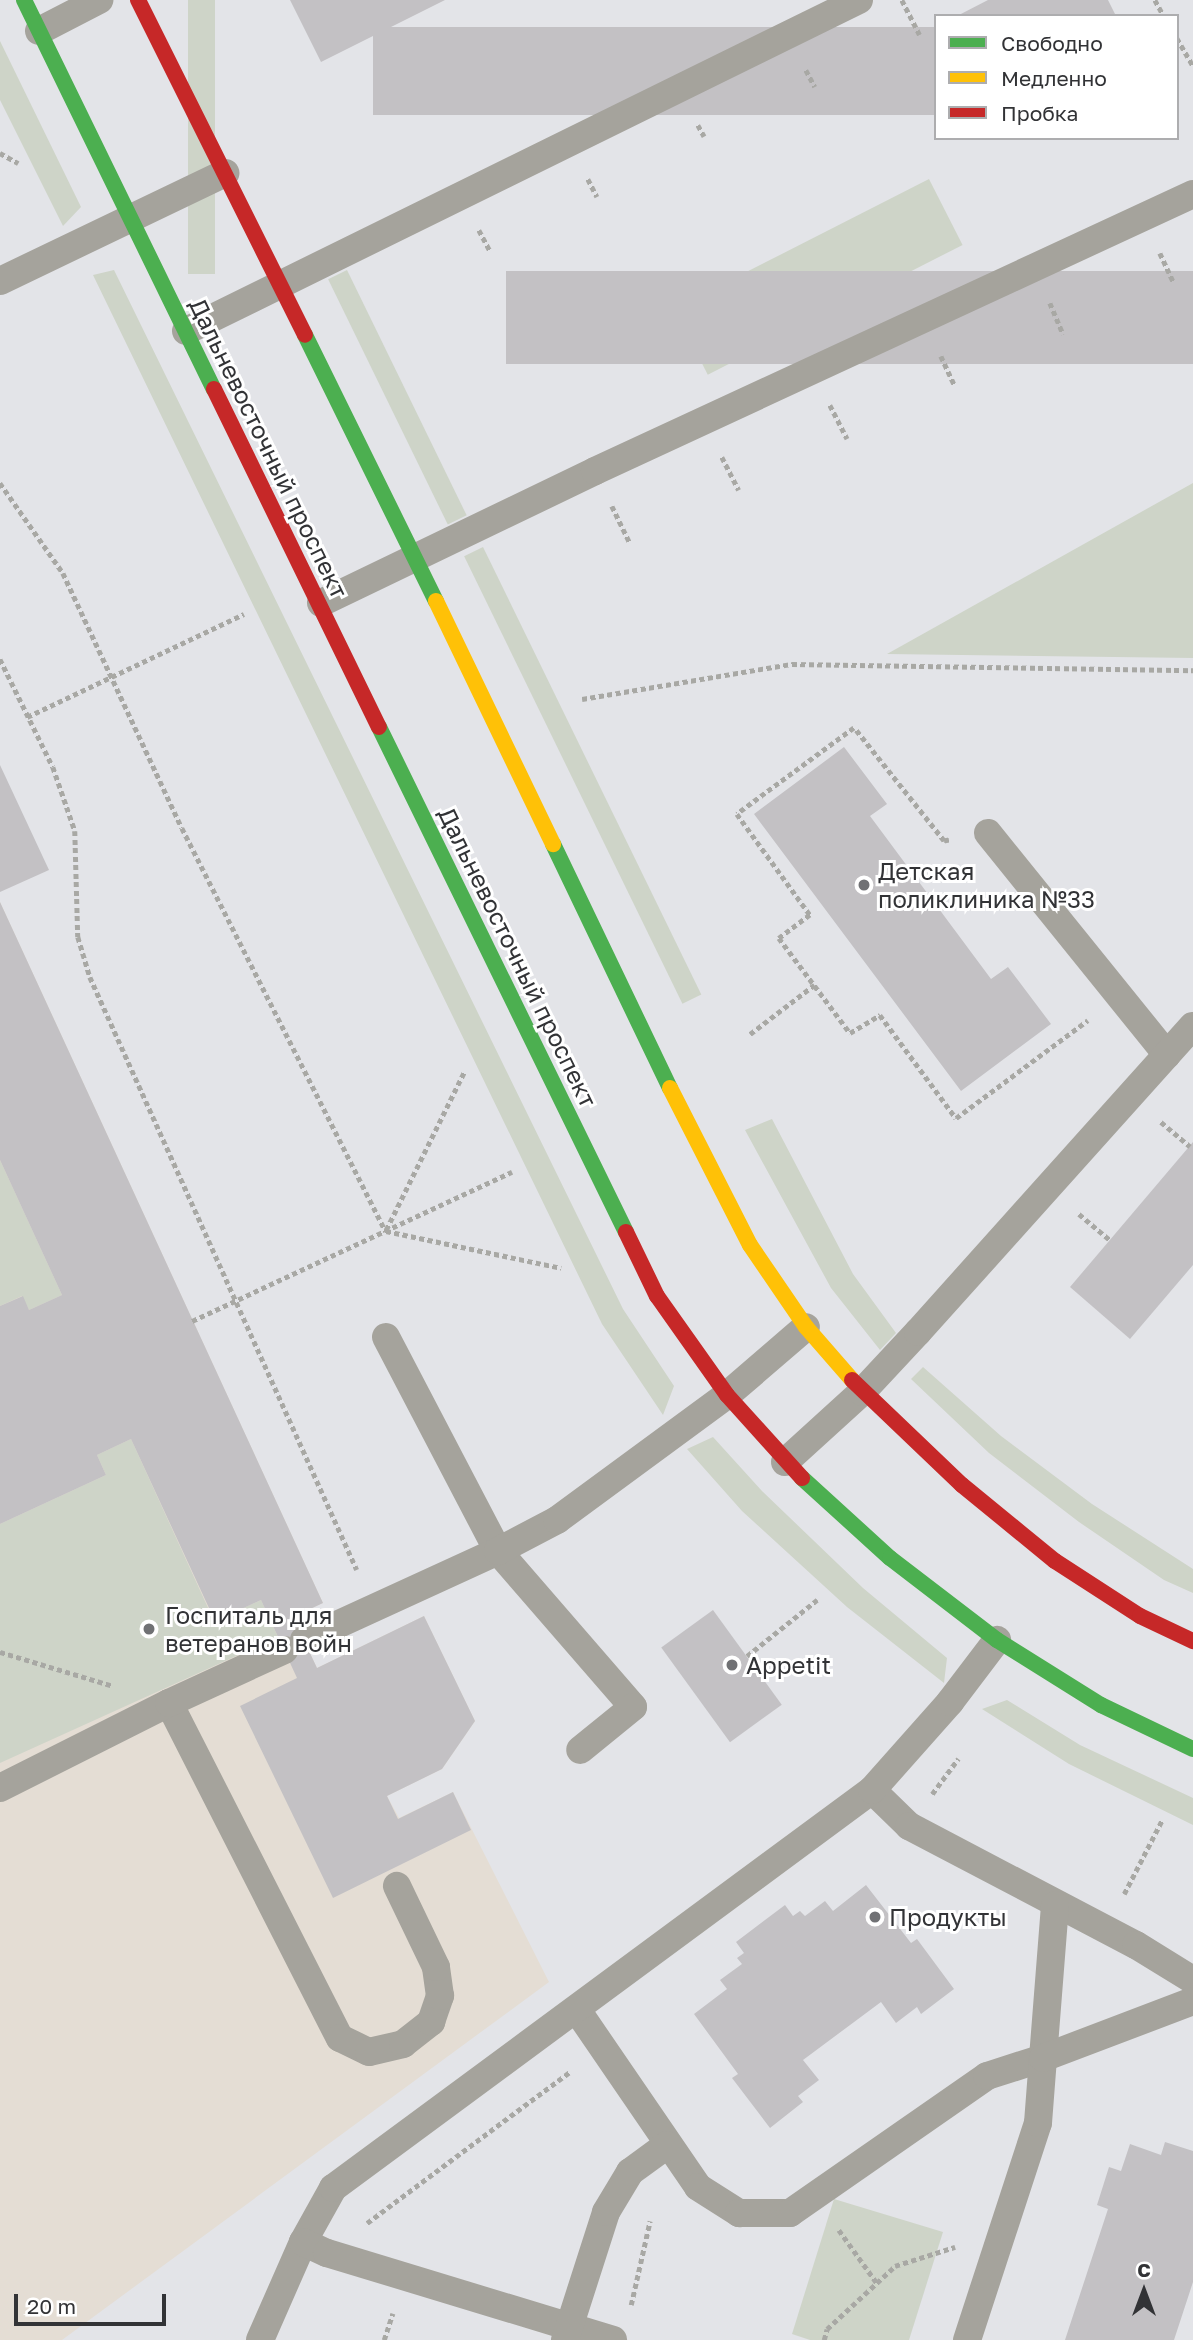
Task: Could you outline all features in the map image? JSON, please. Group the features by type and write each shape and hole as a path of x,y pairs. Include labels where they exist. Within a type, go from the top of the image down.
{"street":[{"name":"Дальневосточный проспект","path":"24,0 321,603 657,1296 727,1395 785,1462 890,1558 997,1640 1101,1705 1193,1749"},
{"path":"138,0 415,557 667,1082 750,1245 806,1327 862,1392 962,1485 1055,1561 1140,1616 1193,1641"}],"lane":[{"path":"39,31 99,0"},
{"path":"187,331 859,0"},
{"path":"0,281 132,220 225,173"},
{"path":"321,603 1193,194"},
{"path":"988,833 1167,1055"},
{"path":"785,1462 862,1392 1193,1026"},
{"path":"0,1788 169,1703 498,1551 557,1520 727,1395 806,1327"},
{"path":"386,1337 498,1551 633,1707 580,1750"},
{"path":"260,2340 315,2247 333,2188 872,1790 950,1702 997,1640"},
{"path":"169,1703 340,2038 369,2052 402,2044 431,2022 440,1996 436,1967 397,1886"},
{"path":"872,1790 909,1826 1193,1980"},
{"path":"967,2340 1038,2123 1055,1905"},
{"path":"577,2010 698,2187 739,2213 790,2213 987,2076 1043,2058 1193,2001"},
{"path":"567,2333 606,2212 631,2172 667,2145"},
{"path":"315,2247 567,2333 613,2340"}],"path":[{"path":"902,0 920,35"},
{"path":"1179,42 1193,66"},
{"path":"0,153 18,163"},
{"path":"0,483 62,573 182,828 386,1231"},
{"path":"27,717 244,614"},
{"path":"0,659 53,767 75,831 78,937 90,977 374,1609"},
{"path":"582,699 792,664 1193,670"},
{"path":"988,833 944,841 854,727 737,814 810,915 779,938 850,1033 880,1015 957,1118 1119,996"},
{"path":"750,1034 814,985"},
{"path":"386,1231 464,1070"},
{"path":"192,1321 512,1172"},
{"path":"386,1231 561,1268"},
{"path":"747,1656 817,1600"},
{"path":"0,1652 169,1703"},
{"path":"909,1826 961,1755"},
{"path":"1105,1930 1162,1820"},
{"path":"315,2247 602,2048"},
{"path":"815,2196 877,2283"},
{"path":"629,2314 653,2210"},
{"path":"824,2340 827,2329 895,2266 1002,2232"}],"shaded area":[{"path":"188,0 215,0 215,274 188,274"},
{"path":"0,41 81,207 63,226 0,100"},
{"path":"929,179 963,245 708,375 674,309"},
{"path":"114,270 623,1309 674,1386 663,1415 602,1324 93,275"},
{"path":"347,270 467,515 448,525 328,279"},
{"path":"1193,483 1193,658 887,654"},
{"path":"483,547 701,995 682,1004 464,556"},
{"name":"Госпиталь для ветеранов войн","path":"0,902 323,1603 293,1617 317,1668 424,1616 475,1721 442,1769 387,1796 399,1818 453,1792 549,1982 62,2340 0,2340"},
{"path":"772,1119 853,1274 896,1333 880,1350 831,1288 745,1130"},
{"path":"0,1160 62,1295 29,1310 22,1296 0,1306"},
{"path":"923,1367 1001,1436 1092,1504 1193,1569 1193,1593 1164,1580 1079,1522 989,1453 911,1379"},
{"path":"713,1437 762,1491 863,1588 947,1658 944,1683 847,1607 742,1511 687,1449"},
{"path":"131,1439 214,1621 261,1600 278,1637 0,1763 0,1524 106,1475 97,1455"},
{"path":"1007,1700 1080,1745 1193,1798 1193,1825 1069,1764 982,1709"},
{"path":"834,2199 943,2232 909,2340 810,2340 792,2334"}],"building":[{"path":"290,0 445,0 321,62"},
{"path":"988,0 1108,0 1115,14 961,14"},
{"path":"373,27 934,27 934,115 373,115"},
{"path":"506,271 1193,271 1193,364 506,364"},
{"name":"Детская поликлиника №33","path":"844,747 887,804 870,816 991,979 1008,967 1051,1024 961,1091 754,814"},
{"path":"0,765 49,870 0,892"},
{"path":"0,902 323,1603 293,1617 317,1668 424,1616 475,1721 442,1769 387,1796 398,1819 453,1792 471,1830 333,1898 240,1706 297,1678 261,1600 215,1621 131,1439 97,1455 106,1475 0,1524 0,1306 23,1296 29,1310 62,1295 0,1160"},
{"path":"1193,1142 1193,1265 1130,1339 1070,1287"},
{"path":"713,1610 782,1705 730,1742 661,1648"},
{"path":"866,1885 911,1943 917,1939 954,1989 921,2014 917,2007 896,2023 881,2002 803,2060 819,2080 798,2096 803,2102 770,2128 732,2078 738,2074 694,2014 727,1989 720,1980 742,1964 737,1958 744,1953 736,1942 785,1905 793,1916 800,1911 805,1916 825,1901 833,1911"},
{"path":"1165,2142 1193,2151 1193,2282 1174,2340 1065,2340 1108,2209 1097,2205 1109,2167 1121,2171 1130,2144 1161,2155"}],"traffic: fast":[{"path":"24,0 214,389"},
{"path":"305,335 436,601"},
{"path":"379,727 626,1232"},
{"path":"553,844 670,1088"},
{"path":"802,1478 890,1558 997,1640 1101,1705 1193,1749"}],"traffic: slow":[{"path":"436,601 553,844"},
{"path":"670,1088 750,1245 806,1327 852,1380"}],"traffic: jam":[{"path":"138,0 305,335"},
{"path":"214,389 379,727"},
{"path":"626,1232 657,1296 727,1395 802,1478"},
{"path":"852,1380 962,1485 1055,1561 1140,1616 1193,1641"}],"place":[{"name":"Детская поликлиника №33","path":"864,885"},
{"name":"Госпиталь для ветеранов войн","path":"149,1629"},
{"name":"Appetit","path":"732,1665"},
{"name":"Продукты","path":"875,1917"}]}
